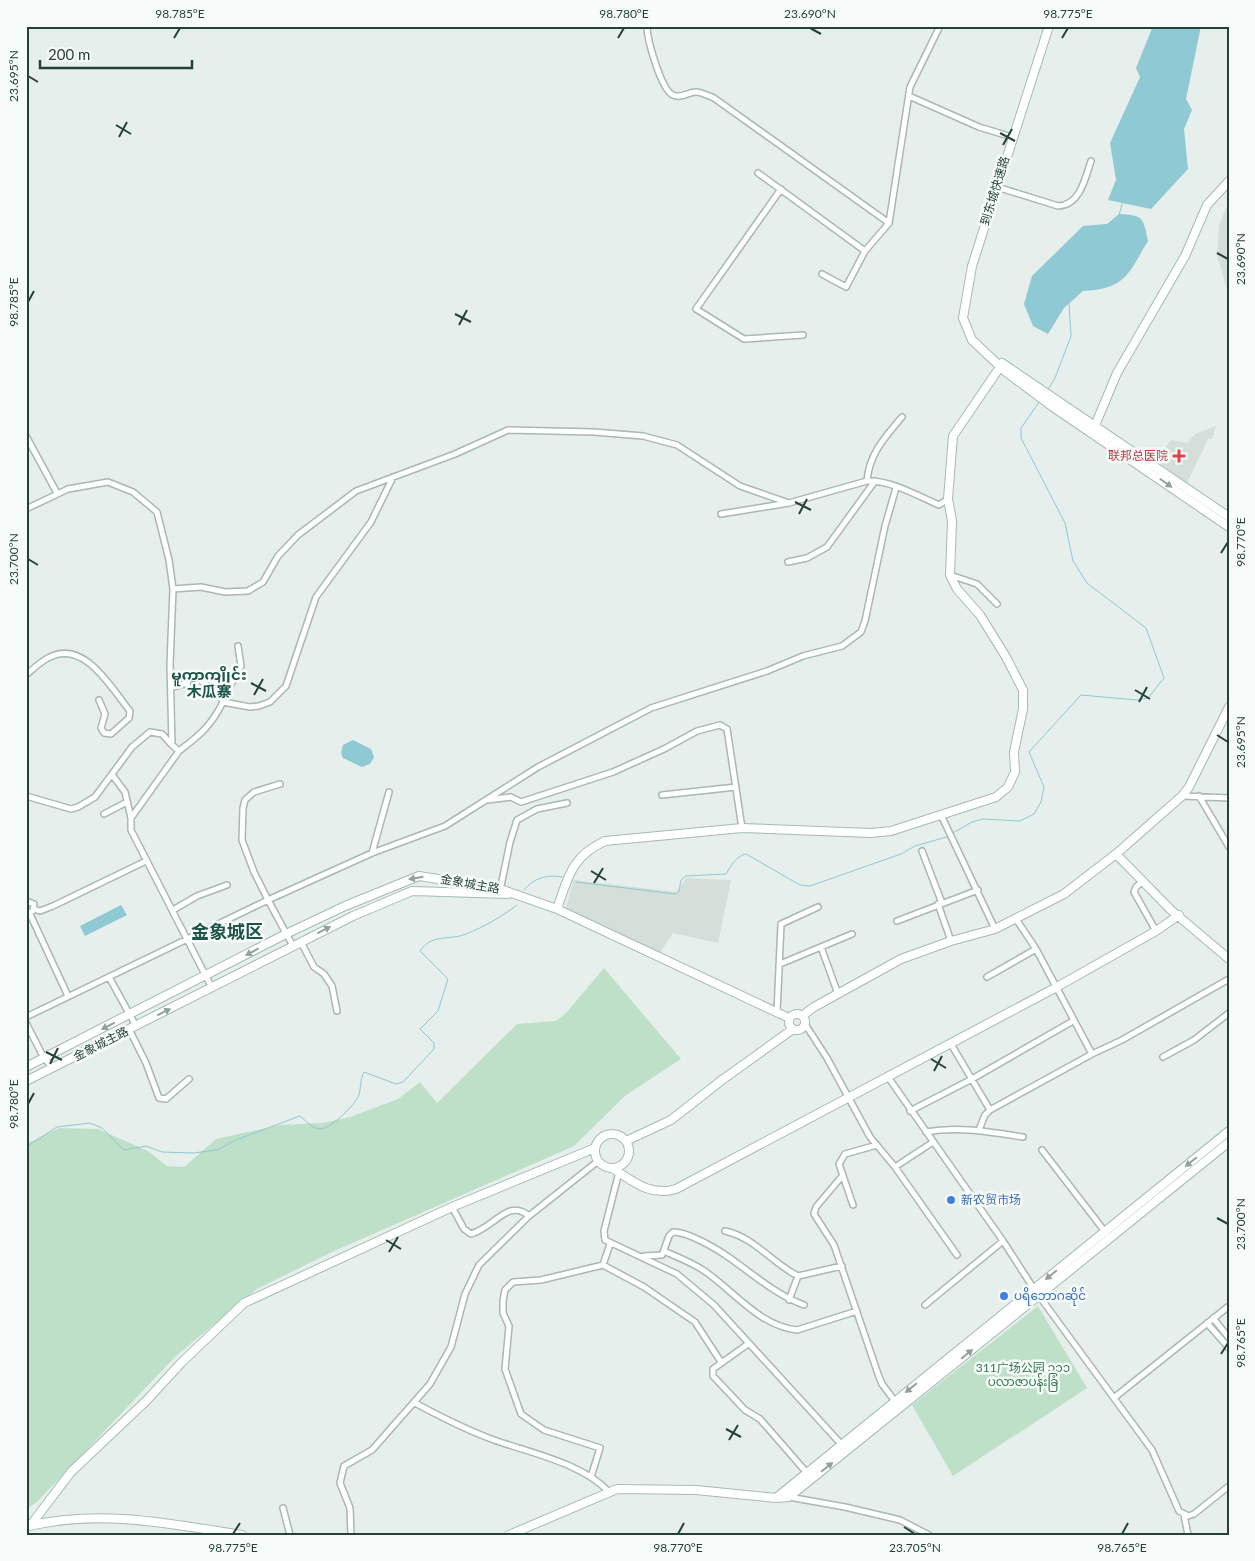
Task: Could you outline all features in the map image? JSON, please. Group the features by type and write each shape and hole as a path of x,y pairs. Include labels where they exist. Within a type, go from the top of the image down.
{"main road":[{"name":"到东城快速路","path":"1038,392 1000,366 985,353 968,331 963,310 972,266 1048,26"},
{"path":"1094,429 1117,373 1185,256 1207,205 1229,181"},
{"name":"到东城快速路","path":"985,353 1038,392"},
{"path":"557,909 569,873 576,862 592,846 605,841 742,828 871,833 892,831 996,798 1008,788 1015,772 1014,752 1024,699 1020,682 1006,657 980,615 957,589 950,575 952,522 948,499 953,436 1000,366"},
{"path":"1038,392 1229,517"},
{"path":"1094,429 1229,527"},
{"path":"803,1020 794,1014 789,1018 789,1024 793,1029 799,1030 803,1020 838,994 901,959 951,941 995,929 1064,894 1116,854 1182,796 1189,787 1229,707"},
{"path":"1116,854 1229,965"},
{"name":"金象城主路","path":"26,1067 206,977 286,934 363,898 419,876 515,894 557,909 789,1018"},
{"name":"金象城主路","path":"26,1081 301,942 369,909 412,891 500,891"},
{"path":"363,898 369,909"},
{"path":"594,1148 598,1161 604,1166 615,1170 648,1190 666,1192 676,1189 849,1099 1055,988 1156,931 1175,914"},
{"path":"1175,914 1229,959"},
{"path":"626,1141 671,1120 793,1029"},
{"path":"28,1526 71,1472 146,1401 180,1363 244,1304 452,1207 594,1148 600,1138 609,1134 620,1136 626,1141 629,1150 626,1160 615,1170"},
{"path":"1144,1206 1174,1176 1227,1137"},
{"path":"509,1535 617,1489 696,1490 789,1498 1039,1296 1072,1264 1144,1206 1179,1183 1227,1137"},
{"path":"1174,1176 1179,1183"},
{"path":"776,1498 977,1334 1034,1289 1072,1264"},
{"path":"977,1334 983,1341"},
{"path":"936,1368 942,1375"},
{"path":"28,1526 85,1517 116,1517 242,1535"}],"street":[{"path":"647,26 647,33 658,70 666,90 672,95 679,96 696,92 714,98 889,223"},
{"path":"822,274 846,287 865,251 889,223 912,82 940,26"},
{"path":"909,96 979,127 1012,137"},
{"path":"996,187 1058,206 1065,206 1073,200 1081,189 1091,161"},
{"path":"758,173 865,251"},
{"path":"782,189 696,309 744,340 803,335"},
{"path":"868,481 869,466 880,443 902,417"},
{"path":"173,589 201,587 225,592 248,591 263,582 278,556 298,535 356,491 456,454 508,430 594,432 643,436 677,445 740,486 788,503"},
{"path":"26,436 58,493"},
{"path":"223,702 250,707 259,706 270,702 286,686 316,597 370,522 393,477"},
{"path":"721,514 788,503 868,481 876,481 939,505 948,499"},
{"path":"788,562 807,558 827,547 876,481"},
{"path":"26,509 58,493 97,482 108,482 133,492 145,500 157,512 169,560 173,589 172,745"},
{"path":"26,1017 268,900 372,853 445,826 538,767 651,708 751,676 803,656 842,646 852,640 861,632 865,622 885,526 896,488"},
{"path":"950,575 977,584 997,604"},
{"path":"220,695 230,686 241,666 238,646"},
{"path":"26,675 50,657 66,654 87,659 130,711 129,718 111,734 104,733 101,728 106,714 99,700"},
{"path":"172,687 200,680 220,695 223,702"},
{"path":"131,818 180,752 203,733 223,702"},
{"path":"484,800 511,797 521,802 586,782 664,750 697,731 720,725 727,730 742,828"},
{"path":"26,796 71,809 94,797 112,776 132,747 150,732 162,734 180,752"},
{"path":"112,776 126,792 131,818 131,830 173,910 185,940 212,988"},
{"path":"280,784 254,792 243,804 242,840 254,872 293,946"},
{"path":"662,795 736,787"},
{"path":"372,853 389,792"},
{"path":"1182,796 1229,798"},
{"path":"1199,796 1229,847"},
{"path":"104,814 127,802"},
{"path":"500,891 517,820 537,809 567,803"},
{"path":"941,815 995,929"},
{"path":"922,850 951,941"},
{"path":"30,911 40,911 53,906 146,861"},
{"path":"1143,881 1136,887 1134,892 1156,931"},
{"path":"173,910 196,896 228,885"},
{"path":"897,920 978,890"},
{"path":"27,899 34,904 30,911"},
{"path":"777,1012 781,924 818,907"},
{"path":"30,911 68,996"},
{"path":"1016,919 1036,949 1055,988 1092,1054"},
{"path":"780,964 852,934"},
{"path":"301,942 314,967 324,974 332,986 336,1011"},
{"path":"822,947 838,994"},
{"path":"987,977 1036,949"},
{"path":"109,977 129,1015 132,1028 159,1098 166,1099 189,1079"},
{"path":"979,1130 985,1115 990,1110 1092,1054 1122,1040 1229,979"},
{"path":"1164,1057 1194,1040 1229,1013"},
{"path":"803,1020 877,1145 895,1167 957,1255"},
{"path":"910,1111 972,1079 1073,1021"},
{"path":"26,1023 44,1058 53,1068"},
{"path":"951,1044 990,1110"},
{"path":"888,1077 910,1111 1003,1241 1034,1289 1152,1450 1179,1512 1184,1516 1188,1535"},
{"path":"926,1132 940,1129 979,1130 1022,1137"},
{"path":"895,1167 933,1142"},
{"path":"853,1204 839,1166 843,1155 877,1145"},
{"path":"1042,1150 1108,1235"},
{"path":"352,1535 350,1508 340,1483 344,1466 349,1461 367,1455 430,1384 446,1359 458,1325 465,1294 479,1265 529,1216 598,1161"},
{"path":"615,1170 604,1231 605,1240 677,1274 694,1286 714,1305 841,1444"},
{"path":"843,1176 813,1211 834,1245 880,1379 900,1408"},
{"path":"452,1207 464,1229 472,1234 493,1224 511,1210 522,1210 529,1216"},
{"path":"726,1231 746,1238 798,1276 842,1266"},
{"path":"641,1256 660,1256 664,1251 670,1234 675,1232 689,1236 728,1255 789,1300 804,1305"},
{"path":"924,1305 1003,1241"},
{"path":"603,1265 610,1244"},
{"path":"664,1251 700,1268 754,1312 788,1329 797,1330 857,1311"},
{"path":"591,1477 600,1448 544,1430 521,1414 506,1369 509,1326 503,1313 503,1301 505,1290 512,1282 541,1280 603,1265 644,1287 696,1322 722,1362"},
{"path":"789,1300 798,1276"},
{"path":"1115,1397 1229,1306"},
{"path":"1213,1318 1229,1338"},
{"path":"1207,1323 1229,1348"},
{"path":"748,1344 722,1362 712,1372 718,1383 745,1410 760,1419 807,1473"},
{"path":"414,1403 453,1424 546,1457 591,1477 609,1492"},
{"path":"1184,1516 1194,1514 1229,1486"},
{"path":"789,1498 845,1507 900,1520 929,1535"},
{"path":"283,1508 290,1535"}],"shaded area":[{"path":"1229,200 1229,296 1217,255 1219,226"},
{"name":"联邦总医院","path":"1216,426 1212,439 1208,439 1187,483 1155,460 1171,440 1187,443 1195,434"},
{"path":"686,878 731,880 718,943 673,933 659,954 566,909 573,880 677,892"}],"green space":[{"path":"604,968 681,1059 626,1095 574,1146 332,1252 257,1289 177,1355 37,1502 26,1509 26,1144 59,1128 98,1129 148,1151 167,1166 184,1167 216,1139 280,1125 323,1123 350,1117 398,1099 420,1082 437,1103 517,1024 556,1021 566,1013"},
{"name":"311广场公园 ၃၁၁ ပလာဇာပန်းခြံ","path":"1038,1306 1087,1388 953,1476 912,1405"}],"water":[{"path":"1153,26 1201,26 1186,99 1192,110 1184,129 1188,169 1151,209 1108,200 1116,180 1110,143 1140,77 1136,68"},
{"path":"1119,214 1133,215 1141,219 1148,241 1130,271 1124,278 1108,287 1083,291 1064,308 1048,334 1033,326 1024,304 1032,276 1083,226 1107,224"},
{"path":"353,740 371,749 374,757 370,764 362,767 343,758 341,753 343,745"},
{"path":"121,905 127,915 85,936 80,926"}],"waterway":[{"path":"1119,215 1123,201"},
{"path":"1047,391 1055,378 1071,336 1069,303"},
{"path":"953,833 972,822 983,819 1020,821 1034,814 1041,802 1044,787 1029,752 1081,695 1137,700 1148,698 1164,678 1146,628 1087,583 1073,561 1065,523 1021,438 1021,428 1039,402"},
{"path":"576,882 675,894 679,891 681,880 686,876 726,874 737,859 746,854 800,885 810,886 901,854 915,846 950,836"},
{"path":"524,890 532,882 541,878 551,876 562,877"},
{"path":"26,1147 57,1127 90,1123 102,1128 124,1150 146,1146 162,1152 193,1153 217,1150 236,1140 300,1116 314,1127 324,1128 342,1116 357,1099 364,1072 396,1084 403,1082 434,1049 434,1043 420,1029 438,1011 448,979 420,951 425,945 435,940 460,936 473,931 505,914 517,905"}],"place":[{"name":"联邦总医院","path":"1179,456"},
{"name":"新农贸市场","path":"951,1200"},
{"name":"ပရိဘောဂဆိုင်","path":"1004,1296"}],"district":[{"name":"မူကွာကျိုင်း 木瓜寨","path":"209,684"},
{"name":"金象城区","path":"227,932"}]}
